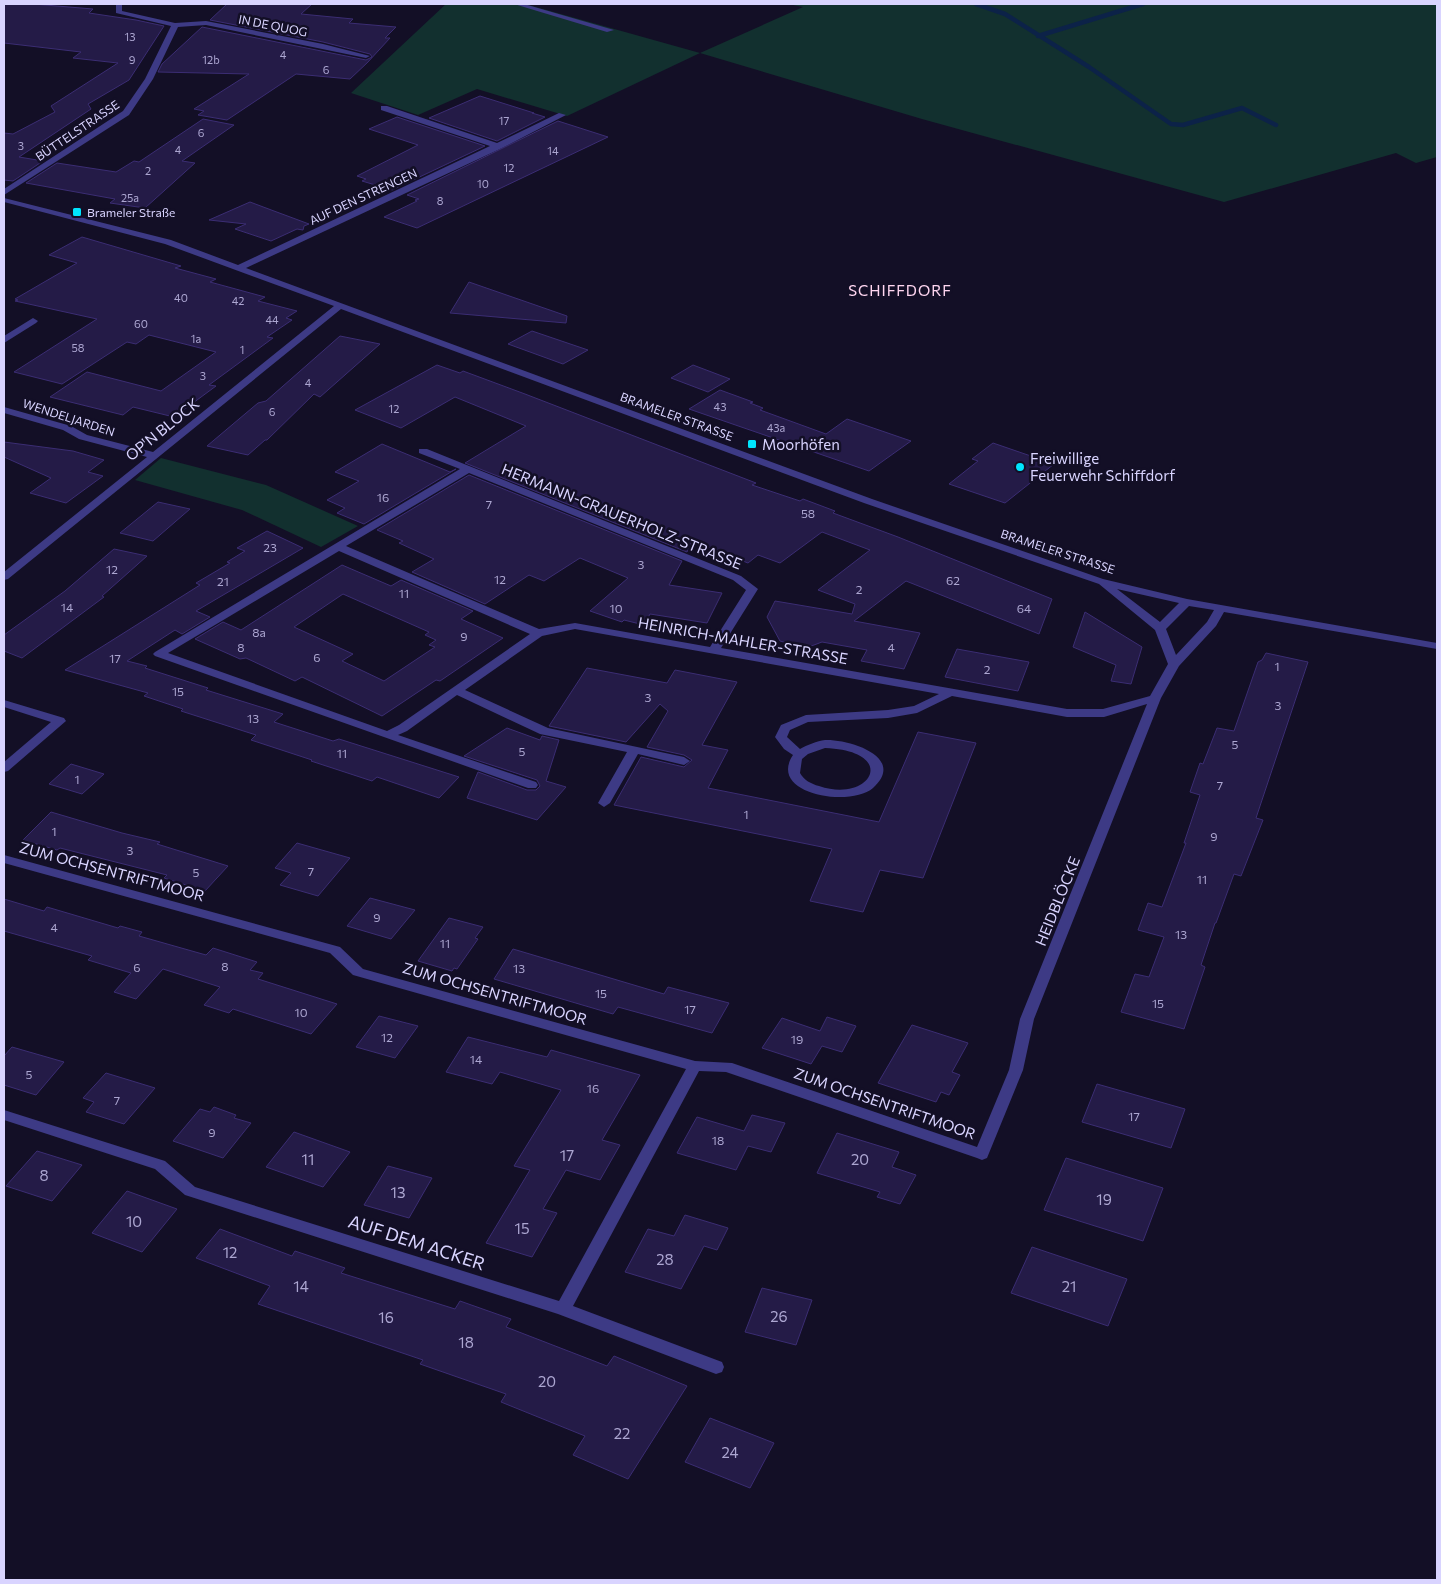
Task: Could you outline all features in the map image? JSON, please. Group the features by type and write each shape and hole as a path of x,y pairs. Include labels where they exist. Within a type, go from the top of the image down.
{"street":[{"path":"119,4 118,12 175,25"},
{"path":"517,4 610,30"},
{"name":"IN DE QUOG","path":"175,25 206,23 366,56"},
{"name":"BÜTTELSTRASSE","path":"4,193 126,113 149,79 175,25"},
{"path":"384,108 499,146"},
{"name":"AUF DEN STRENGEN","path":"238,268 562,116"},
{"name":"BRAMELER STRASSE","path":"4,200 168,242 868,501 1099,581 1187,602 1437,646"},
{"name":"OP'N BLOCK","path":"4,577 340,306"},
{"path":"4,340 34,321"},
{"name":"WENDELJARDEN","path":"4,410 67,428 83,437 156,456"},
{"name":"HERMANN-GRAUERHOLZ-STRASSE","path":"423,451 736,578 752,589 714,650"},
{"path":"468,469 159,654 532,785"},
{"path":"339,547 538,633"},
{"path":"1099,581 1160,628 1174,664"},
{"path":"1160,628 1187,602"},
{"name":"HEIDBLÖCKE","path":"982,1154 1016,1070 1027,1020 1155,698 1174,664 1212,624 1221,607"},
{"name":"HEINRICH-MAHLER-STRASSE","path":"538,633 575,626 1067,713 1104,713 1155,698"},
{"path":"387,735 403,728 458,691 538,633"},
{"path":"458,691 544,731 684,761"},
{"path":"799,754 788,746 781,737 785,728 806,719 888,714 917,709 952,692"},
{"path":"4,703 60,721 4,768"},
{"path":"824,744 854,747 865,752 874,761 876,769 874,779 861,789 841,794 824,793 811,789 798,781 794,772 794,762 799,754 824,744"},
{"path":"604,803 634,750"},
{"name":"ZUM OCHSENTRIFTMOOR","path":"4,859 335,950 358,972 696,1066 727,1067 982,1154"},
{"path":"562,1309 696,1066"},
{"name":"AUF DEM ACKER","path":"4,1115 160,1165 190,1191 562,1309 716,1367"}],"green space":[{"path":"446,4 525,4 700,53 567,116 477,89 418,115 351,93"},
{"path":"788,4 1437,4 1437,157 1416,163 1396,153 1224,202 922,119 700,53 803,7"},
{"path":"161,458 266,485 358,526 321,547 242,510 135,480"}],"building":[{"path":"4,4 33,4 93,9 89,13 164,26 129,80 88,104 91,109 19,157 43,161 13,181 4,180 4,133 13,134 55,112 51,106 118,63 73,58 81,52 4,43"},
{"path":"227,4 312,4 301,14 353,19 349,23 396,27 385,38 390,38 368,62 350,79 296,74 227,120 198,115 204,111 194,109 249,74 158,72 162,64 202,27 366,60 372,57 370,54 323,42 210,20"},
{"path":"480,96 545,117 497,141 429,118"},
{"path":"397,117 485,146 392,190 362,181 366,179 357,176 418,145 369,129"},
{"path":"203,119 234,125 182,161 195,163 145,208 110,203 115,199 26,183 57,163 116,172 134,161 139,162"},
{"path":"558,121 608,137 417,228 384,217 419,199 407,195"},
{"path":"250,202 309,224 304,226 303,230 297,229 271,241 235,229 246,224 209,220"},
{"path":"82,237 181,266 175,268 216,279 210,282 265,297 258,301 297,311 286,318 292,320 267,337 273,338 209,385 216,386 174,417 133,407 123,415 50,397 87,372 161,391 216,352 149,335 136,344 127,342 62,384 14,372 97,319 15,301 18,300 15,299 77,263 49,255"},
{"path":"469,282 567,316 566,323 450,313"},
{"path":"532,331 588,350 563,364 508,344"},
{"path":"340,336 380,344 320,397 314,394 267,440 248,455 207,446 258,403 266,401"},
{"path":"437,365 460,373 463,371 756,483 752,485 800,501 803,499 835,511 833,513 1052,599 1039,634 906,581 854,621 920,633 904,669 861,661 867,650 822,642 806,648 780,641 767,617 775,601 852,614 855,604 818,590 870,550 822,532 780,563 758,555 748,563 692,541 687,552 465,463 526,426 455,397 401,428 355,410"},
{"path":"693,365 730,379 708,392 671,378"},
{"path":"720,390 753,402 750,403 763,408 760,410 826,434 847,419 911,441 869,471 689,409"},
{"path":"4,442 73,451 104,460 88,472 103,476 66,503 30,493 51,478 4,457"},
{"path":"993,443 1054,464 1005,503 949,484 978,461 972,459"},
{"path":"382,444 450,472 456,469 364,524 337,513 345,508 327,500 359,481 335,472"},
{"path":"469,475 682,561 669,585 722,593 707,623 650,614 644,625 624,620 622,622 590,611 628,578 580,558 544,581 529,575 485,604 412,572 434,559 399,543 403,541 377,530"},
{"path":"158,502 190,509 153,541 120,533"},
{"path":"267,531 303,548 196,611 210,617 182,634 175,630 127,661 147,666 145,668 208,688 206,690 283,714 274,722 333,741 339,739 459,777 439,798 377,777 372,781 311,761 251,740 256,735 181,711 183,709 144,696 148,693 65,670 200,585 196,583 230,563 227,562 245,551 237,548"},
{"path":"114,549 147,556 102,596 104,597 22,658 4,651 4,635 65,591"},
{"path":"342,565 391,586 401,580 473,611 461,619 503,638 440,681 436,680 382,716 302,677 295,681 246,658 240,659 195,639 223,622 241,630","holes":["343,594 429,632 425,635 436,640 429,645 435,647 384,681 342,661 353,654 294,627"]},
{"path":"1085,612 1142,647 1131,684 1111,681 1116,665 1073,647"},
{"path":"957,649 1029,662 1018,691 945,677"},
{"path":"1266,653 1308,662 1256,818 1263,820 1241,876 1234,874 1215,923 1201,965 1205,967 1184,1029 1121,1012 1135,974 1149,977 1164,937 1138,930 1148,903 1162,907 1186,843 1184,843 1200,795 1190,792 1200,763 1203,764 1217,728 1234,731 1258,662 1262,660"},
{"path":"587,668 667,683 675,670 737,682 702,745 728,750 708,788 879,822 918,732 976,743 923,878 880,870 863,912 810,901 832,849 614,805 641,757 684,767 692,760 684,755 647,747 668,711 660,704 626,742 549,726"},
{"path":"507,728 540,740 542,736 559,740 546,781 566,787 537,820 467,798 478,772 527,790 536,790 540,786 537,780 464,756"},
{"path":"71,764 104,774 82,794 49,784"},
{"path":"51,812 160,842 157,844 228,866 205,891 164,878 167,875 60,848 57,850 23,840"},
{"path":"297,843 350,858 318,896 280,885 291,873 275,868"},
{"path":"370,898 415,910 391,939 347,926"},
{"path":"4,899 44,911 47,907 118,928 120,926 142,932 139,936 206,955 213,948 257,962 250,970 263,973 258,979 337,1004 311,1034 233,1009 229,1013 204,1005 220,987 163,969 136,999 114,992 131,973 88,960 92,956 4,931"},
{"path":"449,918 483,927 475,938 478,939 457,969 454,968 452,971 418,961"},
{"path":"513,949 664,994 668,987 729,1003 712,1033 618,1007 613,1014 494,979"},
{"path":"379,1016 418,1026 395,1058 356,1047"},
{"path":"827,1017 856,1026 842,1052 822,1046 811,1064 762,1048 782,1018 820,1031"},
{"path":"912,1025 968,1043 952,1072 960,1075 949,1095 941,1092 936,1102 878,1083"},
{"path":"468,1037 547,1057 551,1050 640,1075 602,1140 620,1145 600,1180 566,1170 543,1209 557,1213 532,1257 486,1243 530,1170 514,1166 561,1090 500,1072 492,1084 446,1072"},
{"path":"12,1047 64,1062 36,1095 4,1085 4,1056"},
{"path":"106,1073 155,1088 124,1124 86,1112 94,1102 83,1098"},
{"path":"1097,1084 1185,1109 1171,1148 1082,1122"},
{"path":"214,1107 236,1115 234,1118 251,1123 223,1158 173,1141 200,1109 210,1112"},
{"path":"752,1115 785,1123 771,1152 748,1146 736,1170 677,1153 697,1117 744,1131"},
{"path":"294,1132 350,1152 323,1187 266,1167"},
{"path":"837,1133 899,1152 892,1167 916,1175 900,1204 877,1197 880,1192 817,1173"},
{"path":"37,1151 82,1165 52,1201 6,1186"},
{"path":"1066,1158 1163,1188 1143,1241 1044,1210"},
{"path":"388,1166 432,1178 409,1218 364,1205"},
{"path":"127,1191 177,1209 142,1252 92,1233"},
{"path":"685,1215 728,1228 717,1250 704,1246 681,1289 625,1272 648,1229 674,1236"},
{"path":"220,1229 292,1256 295,1251 345,1268 341,1273 455,1309 460,1301 511,1319 506,1327 607,1366 614,1356 687,1386 628,1479 573,1455 585,1436 501,1402 506,1394 420,1364 423,1360 258,1304 270,1286 196,1258"},
{"path":"1032,1247 1127,1279 1108,1326 1011,1293"},
{"path":"762,1288 812,1300 796,1345 745,1332"},
{"path":"710,1418 774,1443 750,1488 685,1462"}],"waterway":[{"path":"976,4 1005,14 1039,36"},
{"path":"1039,36 1143,4"},
{"path":"1039,36 1089,67 1171,124 1183,125 1242,108 1276,125"}],"place":[{"name":"Brameler Straße","path":"77,212"},
{"name":"Moorhöfen","path":"752,444"},
{"name":"Freiwillige Feuerwehr Schiffdorf","path":"1020,467"}],"district":[{"name":"SCHIFFDORF","path":"900,290"}]}
